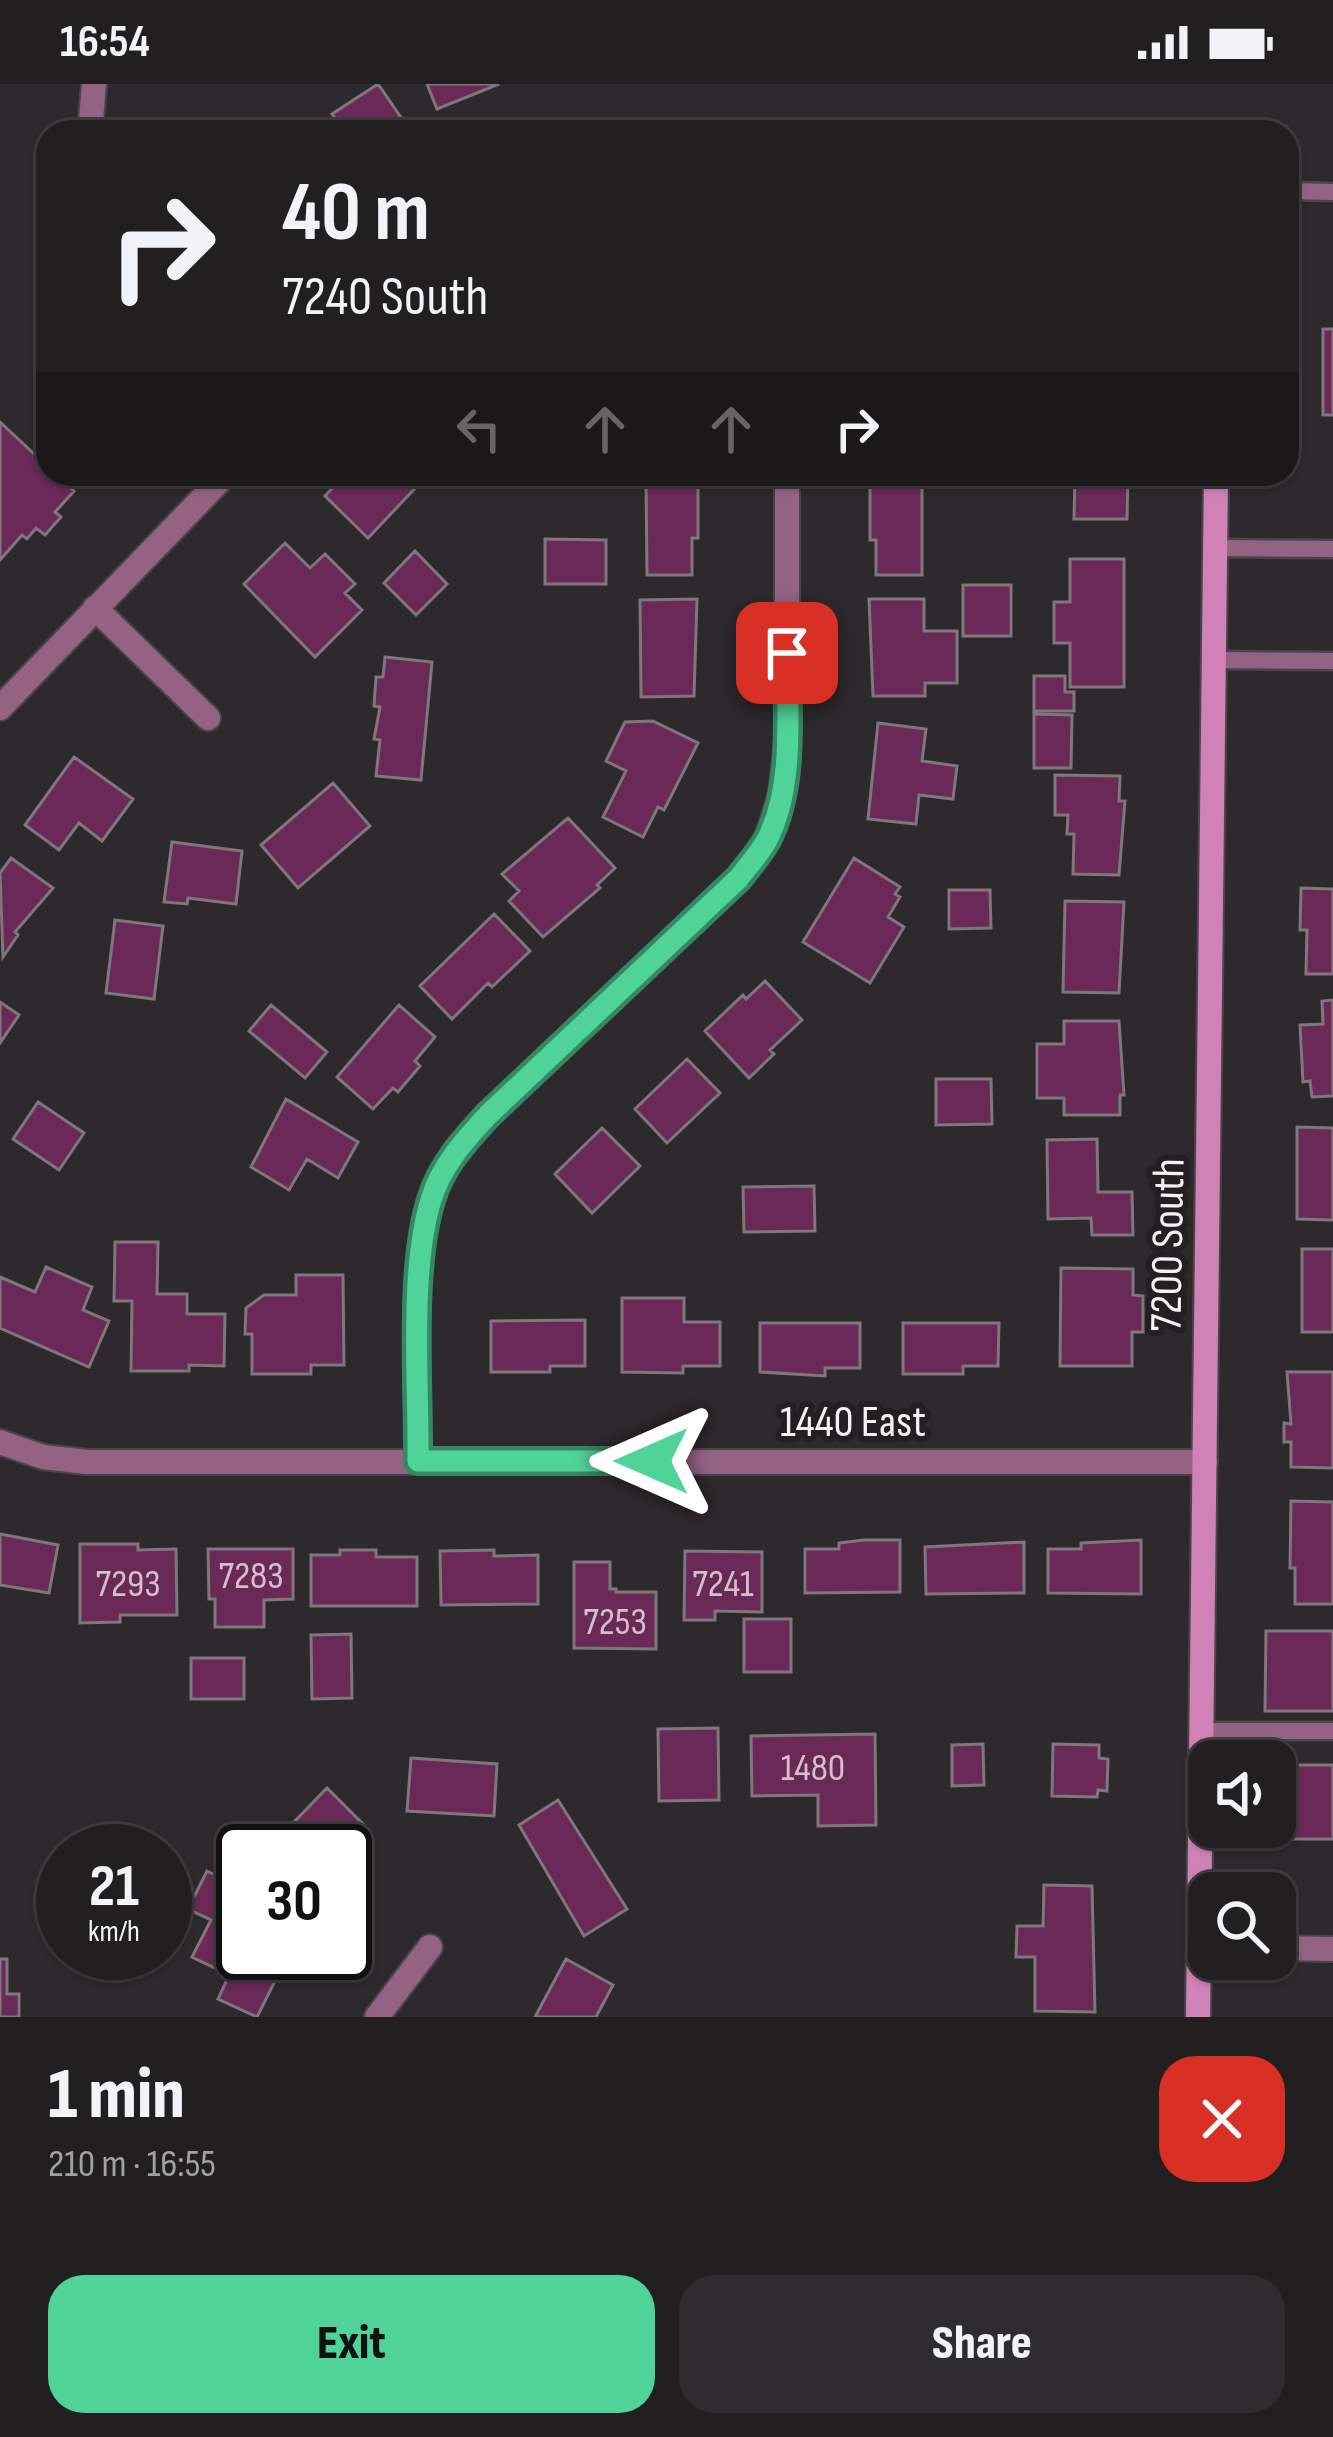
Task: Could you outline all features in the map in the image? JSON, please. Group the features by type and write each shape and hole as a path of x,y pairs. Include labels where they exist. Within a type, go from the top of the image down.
{"street":[{"path":"91,120 94,84"},
{"path":"0,708 214,486"},
{"path":"418,1461 420,1247 432,1196 454,1152 739,878 767,839 781,794 787,742 787,486"},
{"name":"7200 South","path":"1204,1872 1216,486"},
{"path":"95,608 208,718"},
{"name":"1440 East","path":"0,1442 43,1457 87,1462 1205,1462"},
{"path":"377,2017 430,1947"},
{"path":"1296,1948 1333,1949"},
{"name":"7200 South","path":"1198,2017 1202,1980"}],"lane":[{"path":"1299,191 1333,192"},
{"path":"1216,548 1333,549"},
{"path":"1215,660 1333,661"},
{"path":"1203,1730 1333,1731"}],"building":[{"path":"378,84 403,120 336,120 332,114"},
{"path":"427,84 499,84 437,109"},
{"path":"1323,329 1333,329 1333,415 1323,415"},
{"path":"0,422 36,456 36,486 68,486 74,491 55,512 61,517 45,535 36,528 27,539 22,535 0,560"},
{"path":"335,486 417,486 368,538 325,496"},
{"path":"646,486 698,486 692,575 647,575"},
{"path":"870,486 922,486 922,575 876,575 876,540 870,540"},
{"path":"1075,486 1128,486 1127,519 1074,519"},
{"path":"545,539 606,540 606,584 545,584"},
{"path":"285,543 310,568 325,554 355,584 345,593 362,610 315,657 244,584"},
{"path":"415,551 447,584 416,615 384,583"},
{"path":"1070,559 1124,559 1124,687 1070,687 1070,643 1054,643 1054,602 1070,602"},
{"path":"963,585 1011,585 1011,636 963,636"},
{"path":"697,599 694,696 641,697 640,600"},
{"path":"869,599 924,599 924,631 957,631 957,683 925,683 925,696 873,696"},
{"path":"385,657 432,662 421,780 376,776 380,740 374,739 380,707 374,706 376,677 383,677"},
{"path":"1034,676 1065,676 1065,692 1074,692 1074,711 1034,711"},
{"path":"1034,714 1072,715 1071,768 1034,768"},
{"path":"653,721 698,743 664,810 658,807 643,837 603,817 626,771 606,761 625,722"},
{"path":"878,723 926,729 922,761 957,766 953,799 919,795 916,824 868,819"},
{"path":"74,757 133,799 102,841 79,823 59,850 25,825"},
{"path":"1055,775 1120,776 1119,801 1125,801 1119,875 1073,874 1074,834 1067,834 1068,815 1055,815"},
{"path":"333,783 370,826 298,888 261,845"},
{"path":"568,818 615,868 597,885 600,888 543,937 509,901 519,891 502,874"},
{"path":"172,842 242,851 236,904 188,898 187,904 164,902"},
{"path":"11,858 53,888 15,932 18,935 3,957 0,873"},
{"path":"854,858 900,887 895,894 900,897 888,917 904,927 870,983 803,942"},
{"path":"1301,888 1333,889 1333,974 1306,974"},
{"path":"949,890 990,890 991,928 949,929"},
{"path":"1065,901 1124,902 1119,993 1063,992"},
{"path":"494,914 530,951 452,1019 420,986"},
{"path":"115,920 163,926 154,999 106,993"},
{"path":"765,981 802,1020 749,1078 705,1031"},
{"path":"1333,1000 1333,1096 1312,1097 1310,1081 1303,1082 1300,1025 1323,1024 1322,1001"},
{"path":"0,1002 19,1015 0,1043"},
{"path":"271,1005 327,1052 305,1078 249,1031"},
{"path":"399,1005 435,1037 415,1061 420,1066 398,1092 393,1088 373,1109 337,1077"},
{"path":"1064,1021 1119,1021 1124,1095 1120,1095 1120,1115 1064,1115 1064,1098 1037,1098 1037,1044 1064,1044"},
{"path":"687,1059 720,1093 667,1143 635,1109"},
{"path":"936,1079 991,1079 992,1124 936,1125"},
{"path":"286,1099 358,1142 338,1178 307,1159 289,1190 251,1167"},
{"path":"38,1102 84,1133 59,1170 13,1139"},
{"path":"1297,1127 1333,1128 1333,1220 1297,1219"},
{"path":"602,1128 640,1166 592,1213 555,1174"},
{"path":"1097,1139 1098,1192 1132,1192 1133,1235 1092,1235 1091,1218 1048,1219 1047,1140"},
{"path":"814,1186 815,1231 744,1232 743,1187"},
{"path":"115,1242 158,1242 157,1294 187,1294 187,1314 225,1314 224,1366 131,1371 132,1301 114,1301"},
{"path":"1302,1249 1333,1249 1333,1332 1302,1332"},
{"path":"46,1267 92,1287 83,1310 109,1321 89,1367 0,1328 0,1277 35,1292"},
{"path":"1061,1268 1133,1269 1133,1295 1143,1296 1143,1332 1132,1332 1132,1366 1060,1366"},
{"path":"296,1275 343,1275 344,1365 311,1365 311,1374 252,1374 252,1334 245,1334 246,1308 264,1295 296,1295"},
{"path":"622,1298 684,1298 684,1322 720,1322 720,1366 683,1366 683,1373 622,1372"},
{"path":"585,1320 585,1366 550,1366 550,1372 491,1372 491,1321"},
{"path":"760,1323 860,1323 860,1368 825,1368 825,1376 760,1372"},
{"path":"903,1323 999,1323 998,1366 963,1366 963,1374 903,1374"},
{"path":"1287,1372 1333,1372 1333,1468 1291,1467 1291,1442 1284,1442 1284,1423 1291,1424"},
{"path":"1291,1501 1333,1502 1333,1604 1295,1604"},
{"path":"0,1534 58,1545 49,1593 0,1585"},
{"path":"900,1540 900,1592 805,1593 805,1549 839,1549 839,1543"},
{"path":"1141,1540 1141,1594 1048,1593 1048,1549"},
{"path":"1024,1542 1024,1593 926,1594 925,1547"},
{"path":"80,1544 176,1549 177,1615 120,1615 120,1622 80,1623"},
{"path":"208,1549 293,1549 293,1599 264,1600 264,1627 215,1627"},
{"path":"340,1550 376,1550 376,1557 417,1557 417,1606 311,1606 311,1555 340,1555"},
{"path":"494,1550 494,1556 538,1555 538,1604 441,1605 440,1551"},
{"path":"685,1551 762,1552 762,1612 715,1611 715,1620 684,1620"},
{"path":"574,1562 610,1562 610,1589 616,1592 656,1592 656,1649 574,1648"},
{"path":"744,1619 791,1619 791,1672 744,1672"},
{"path":"1266,1631 1333,1631 1333,1711 1265,1711"},
{"path":"351,1634 352,1698 312,1699 311,1635"},
{"path":"191,1658 244,1658 244,1699 191,1699"},
{"path":"718,1728 719,1800 659,1801 658,1729"},
{"path":"875,1734 876,1825 818,1826 818,1795 752,1796 751,1736"},
{"path":"983,1744 984,1785 952,1786 952,1745"},
{"path":"1053,1744 1099,1745 1099,1758 1108,1759 1107,1791 1098,1790 1097,1797 1052,1796"},
{"path":"411,1758 497,1764 494,1816 407,1811"},
{"path":"1296,1765 1333,1765 1333,1839 1296,1839"},
{"path":"327,1788 363,1824 292,1824"},
{"path":"558,1800 627,1909 584,1936 519,1825"},
{"path":"207,1871 216,1876 216,1969 192,1957 211,1920 192,1911"},
{"path":"1044,1885 1092,1886 1095,2012 1035,2011 1035,1957 1016,1957 1017,1926 1043,1926"},
{"path":"0,1959 7,1959 7,1994 19,1994 19,2017 0,2017"},
{"path":"566,1959 613,1985 596,2017 535,2017"},
{"path":"227,1980 276,1980 257,2017 218,1999"}],"route":[{"path":"652,1461 418,1461 420,1247 432,1196 454,1152 739,878 767,839 781,794 787,742 787,653"}]}
